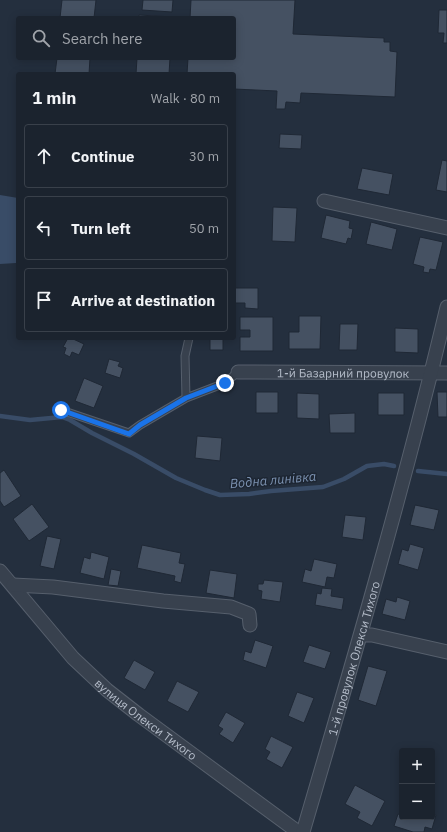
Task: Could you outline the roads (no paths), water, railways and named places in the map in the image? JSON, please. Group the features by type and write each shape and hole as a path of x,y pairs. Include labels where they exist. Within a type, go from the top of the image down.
{"street":[{"path":"324,201 447,228"},
{"name":"1-й провулок Олекси Тихого","path":"303,832 361,636 432,372 447,307"},
{"name":"1-й Базарний провулок","path":"238,372 447,373"},
{"name":"вулиця Олекси Тихого","path":"0,571 74,658 107,690 298,832"},
{"path":"13,585 53,587 163,601 231,607 248,614 250,625"},
{"path":"361,636 372,635 447,652"}],"lane":[{"path":"186,398 186,356 190,340"},
{"path":"61,410 129,434 140,425 186,398 225,383 238,372"}],"water":[{"path":"0,195 16,198 16,263 0,264"}],"waterway":[{"name":"Водна линівка","path":"0,416 30,420 62,417 134,454 176,478 220,495 249,494 323,487 344,479 367,466 384,464 394,466"},
{"name":"Водна линівка","path":"418,471 447,474"}]}
